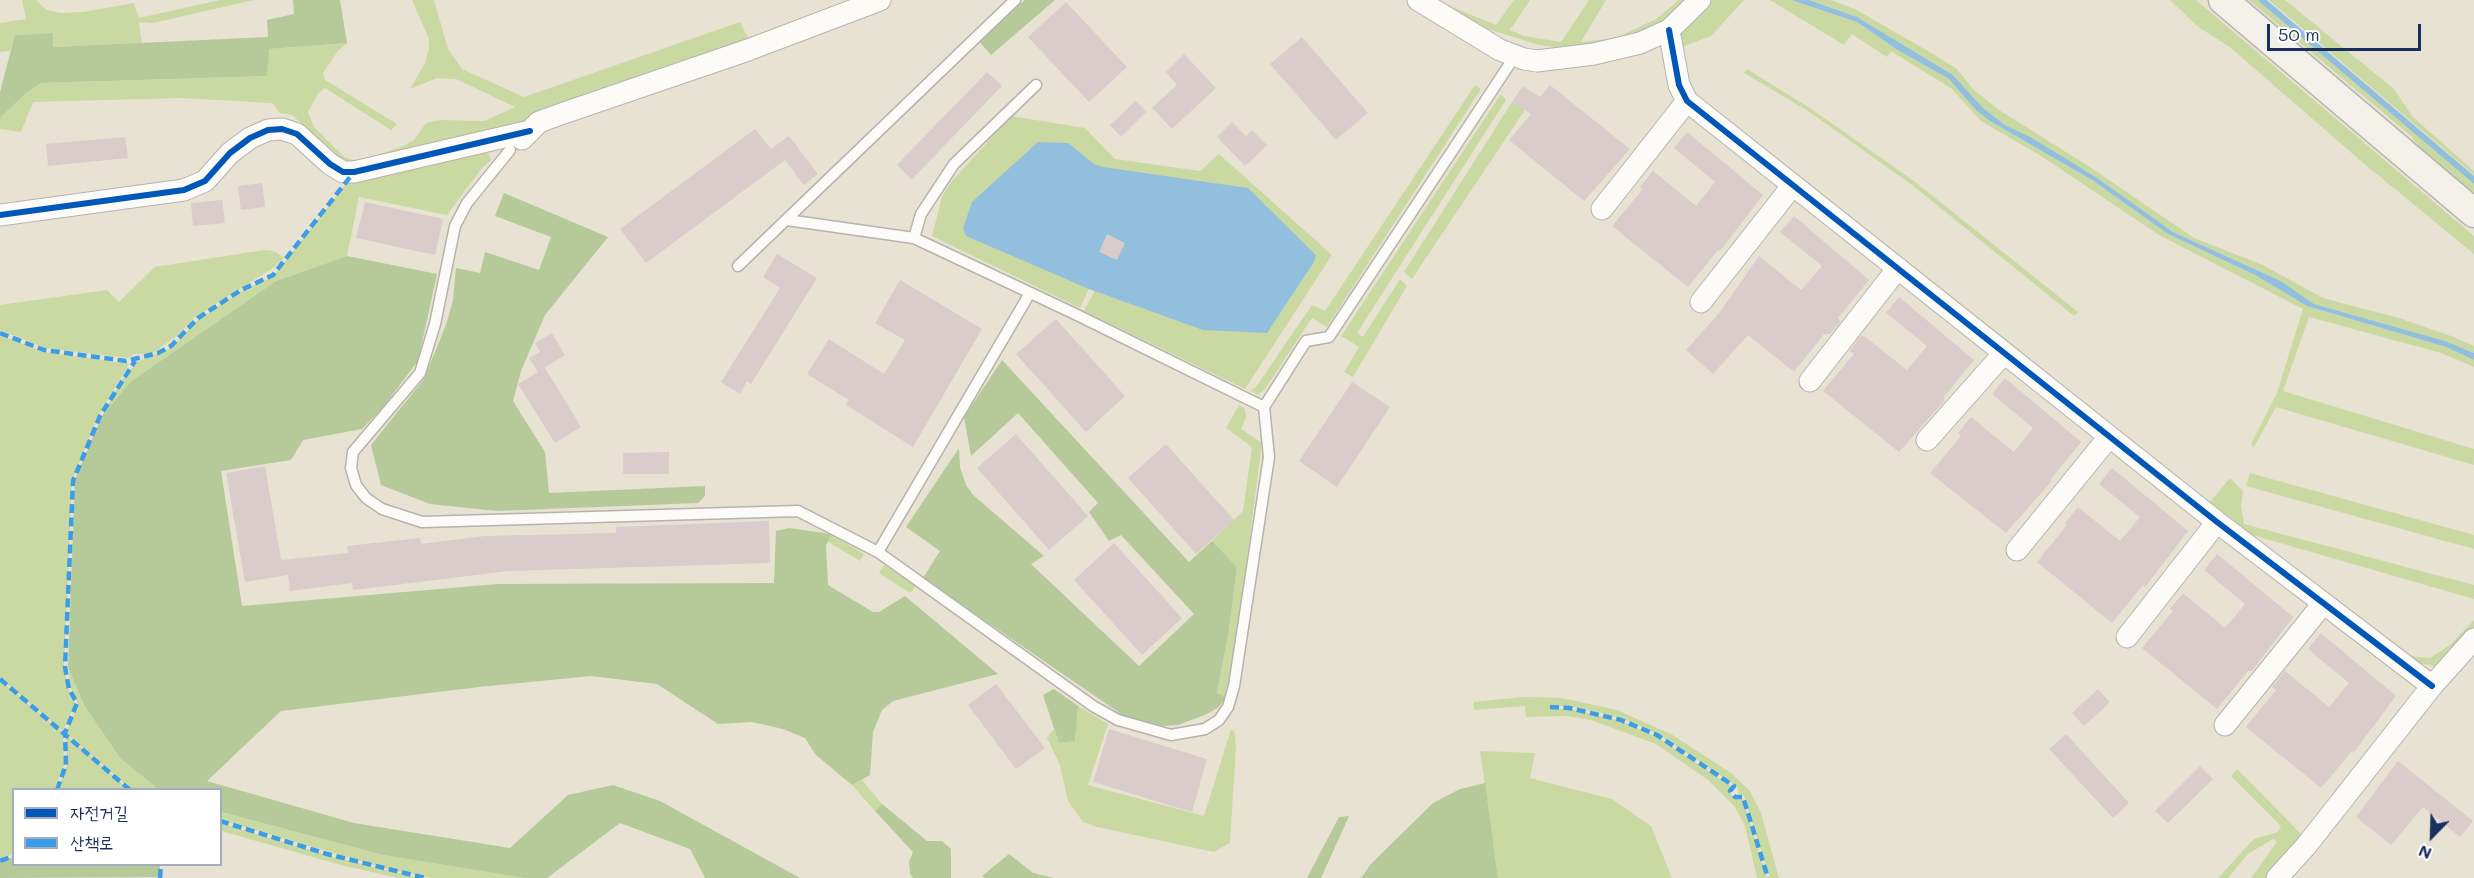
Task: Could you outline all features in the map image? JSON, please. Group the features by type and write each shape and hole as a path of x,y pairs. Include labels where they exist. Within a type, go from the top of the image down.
{"main road":[{"path":"2223,0 2474,213"}],"street":[{"path":"510,150 539,122 748,50 880,0"},
{"path":"1418,0 1481,39 1515,56 1537,61 1594,54 1640,43 1669,30 1700,0"},
{"path":"1669,30 1679,85 1687,101 2322,605 2432,686"},
{"path":"1602,209 1687,101"},
{"path":"0,215 184,190 205,181 230,153 250,138 268,130 282,129 297,134 330,164 343,172 354,172 530,131"},
{"path":"1701,302 1793,185"},
{"path":"1810,381 1898,268"},
{"path":"1927,440 2004,353"},
{"path":"2017,550 2109,437"},
{"path":"2127,637 2217,522"},
{"path":"2225,725 2322,605"},
{"path":"2277,878 2306,846 2432,686 2471,648"}],"lane":[{"path":"738,266 1015,0"},
{"path":"510,150 466,203 455,226 435,324 420,373 353,452 351,468 356,485 366,498 382,509 422,522 798,511 878,552 1093,706 1118,720 1171,735 1205,729 1219,720 1228,706 1241,653 1269,457 1264,407 1306,341 1329,337 1515,56"},
{"path":"914,238 921,214 954,164 1036,85"},
{"path":"788,220 914,238 1264,407"},
{"path":"878,552 1029,293"}],"green space":[{"path":"22,0 36,0 47,10 61,13 83,12 134,3 139,18 220,0 254,0 153,23 139,22 142,43 52,47 53,33 16,35 10,51 0,52 0,23 26,19"},
{"path":"293,0 340,0 347,43 269,49 267,76 41,83 26,93 0,118 0,92 15,35 53,33 53,47 268,37 267,20 294,14"},
{"path":"412,0 434,0 448,49 462,69 524,97 740,22 748,38 851,0 519,128 349,166 292,115 280,113 272,103 181,98 33,102 21,132 0,129 0,118 26,93 41,83 267,76 268,49 347,43 338,51 323,73 325,80 397,124 391,130 325,88 318,93 308,112 314,127 344,157 354,160 367,158 404,146 414,140 426,123 440,120 484,121 515,107 456,79 437,78 410,89 425,63 429,48 429,39"},
{"path":"1025,0 1055,0 991,55 978,40"},
{"path":"1514,0 1530,0 1510,30 1524,36 1561,42 1589,0 1606,0 1581,42 1616,38 1656,19 1679,0 1691,0 1669,20 1647,31 1570,49 1539,45 1478,26 1440,2 1496,25"},
{"path":"1710,0 1744,0 1711,36 1682,47 1685,70 1698,99 1747,134 2021,351 2208,504 2230,478 2243,491 2241,505 2244,524 2474,585 2474,599 2249,534 2392,649 2416,657 2430,658 2450,645 2474,620 2474,633 2446,662 2434,666 2408,661 2395,655 1695,102 1675,49 1681,30"},
{"path":"1770,0 1791,0 1857,22 1896,49 1949,79 1990,121 2092,180 2168,234 2255,275 2307,306 2446,347 2474,360 2474,367 2441,353 2309,317 2283,391 2474,449 2474,465 2276,407 2254,447 2251,444 2277,393 2303,309 2159,235 2038,154 1980,120 1952,89 1891,51 1887,57 1852,34 1844,45"},
{"path":"1809,0 1831,0 1855,9 1938,57 1957,69 1974,90 1999,110 2093,169 2194,238 2263,265 2323,298 2399,318 2451,336 2474,346 2474,353 2445,341 2314,304 2281,281 2173,232 2021,133 2005,125 1983,108 1953,75 1857,17"},
{"path":"2170,0 2196,0 2474,236 2474,254 2362,162 2231,48 2197,26"},
{"path":"2249,0 2260,0 2474,182 2474,194 2421,149 2411,136"},
{"path":"2269,0 2285,0 2394,89 2412,116 2474,171 2474,175"},
{"path":"1747,69 1810,108 1914,181 2078,312 2074,316 1912,185 1808,111 1744,73"},
{"path":"1475,85 1481,89 1327,327 1312,318 1265,389 1258,395 1250,390 1256,387 1312,305 1325,311"},
{"path":"1501,94 1506,100 1357,333 1363,337 1400,279 1407,286 1353,377 1344,372 1359,347 1341,336"},
{"path":"1512,102 1525,110 1412,279 1404,272"},
{"path":"1011,116 1085,128 1115,159 1200,171 1219,154 1332,255 1245,389 1084,311 1095,290 1089,289 1080,308 932,236 942,197 951,182"},
{"path":"485,146 491,160 482,168 447,215 359,197 347,256 276,281 130,382 102,416 120,383 137,362 172,347 199,319 242,291 274,276 352,176"},
{"path":"504,193 608,237 545,315 521,371 513,401 545,452 549,493 705,486 705,496 698,503 497,511 430,504 381,485 371,445 424,379 447,322 453,300 456,268 480,273 485,252 539,270 551,237 495,216"},
{"path":"264,250 274,251 284,258 273,268 195,317 177,336 153,353 134,354 128,358 45,348 0,330 0,305 107,290 119,302 155,267"},
{"path":"347,256 437,274 418,361 383,407 362,429 303,440 291,460 221,471 242,606 497,584 774,583 776,531 789,528 831,534 826,546 828,585 873,612 879,612 905,596 998,674 893,701 882,710 873,732 870,775 852,785 816,755 805,738 783,729 752,722 718,724 657,684 591,676 281,711 207,781 354,823 510,848 568,795 613,785 660,801 800,878 705,878 690,849 620,823 547,878 525,878 383,855 222,812 222,788 157,788 120,758 84,705 68,667 75,480 102,416 130,382 276,281"},
{"path":"0,335 44,352 129,364 98,416 72,481 64,667 68,689 75,703 63,731 0,678"},
{"path":"1002,360 1189,562 1212,541 1237,567 1229,630 1217,693 1226,697 1219,707 1178,725 1162,726 1124,716 923,578 940,551 906,527 959,448 960,467 966,485 973,495 1044,556 1031,564 1139,666 1194,614 1121,535 1109,541 1089,512 1098,503 1018,413 971,456 964,417"},
{"path":"1239,405 1245,409 1246,417 1241,429 1262,443 1237,635 1226,697 1217,694 1229,630 1237,567 1212,541 1243,511 1252,447 1226,428"},
{"path":"2250,473 2474,535 2474,549 2246,486"},
{"path":"831,534 864,554 860,561 827,541"},
{"path":"884,565 916,586 910,593 879,573"},
{"path":"68,667 84,705 120,758 157,788 130,788 66,733 78,703 71,688"},
{"path":"0,680 63,733 64,765 55,788 12,788 12,854 0,860"},
{"path":"1054,689 1078,706 1075,741 1059,743 1043,695"},
{"path":"1523,697 1562,698 1617,710 1671,734 1731,773 1750,791 1761,813 1779,878 1770,878 1744,796 1739,794 1738,787 1658,734 1622,718 1570,706 1550,706 1550,709 1569,709 1621,721 1657,737 1732,787 1729,791 1734,798 1742,798 1767,878 1757,878 1745,826 1735,807 1708,780 1656,744 1591,720 1566,716 1526,717 1525,706 1474,710 1473,702"},
{"path":"1078,706 1108,724 1088,785 1204,816 1231,729 1235,733 1236,747 1230,843 1214,852 1083,822 1068,801 1060,765 1047,738 1054,729 1059,743 1075,741"},
{"path":"66,735 127,788 58,788 67,765"},
{"path":"1480,751 1535,753 1530,778 1612,799 1651,826 1672,878 1498,878"},
{"path":"2237,769 2303,836 2267,878 2251,878 2277,842 2273,839 2248,854 2228,878 2218,878 2254,839 2278,832 2281,826 2231,776"},
{"path":"862,780 882,804 875,811 852,785"},
{"path":"1485,783 1498,878 1361,878 1371,864 1433,803 1460,789"},
{"path":"882,804 927,841 942,841 951,849 951,878 913,878 910,874 909,862 913,852 875,811"},
{"path":"222,813 383,855 525,878 432,878 391,870 222,820"},
{"path":"1349,816 1321,878 1307,878 1339,817"},
{"path":"222,824 326,855 417,878 398,878 341,865 222,831"},
{"path":"1009,854 1033,873 1054,878 985,878 982,876"},
{"path":"12,857 12,866 160,866 159,877 0,878 0,863"}],"water":[{"path":"1791,0 1809,0 1857,17 1953,75 1983,108 2005,125 2032,138 2097,178 2173,232 2281,281 2314,304 2445,341 2474,353 2474,360 2446,347 2307,306 2255,275 2168,234 2092,180 1990,121 1977,111 1949,79 1896,49 1857,22"},
{"path":"1038,142 1068,143 1094,164 1103,167 1248,188 1316,255 1314,262 1267,333 1203,330 1089,289 966,236 963,228 972,202"}],"building":[{"path":"1066,2 1127,67 1089,102 1028,37"},
{"path":"1302,37 1368,113 1336,140 1270,64"},
{"path":"1184,54 1216,88 1172,129 1152,108 1177,85 1166,72"},
{"path":"987,72 1002,86 912,179 897,165"},
{"path":"1550,85 1630,149 1584,201 1509,140 1531,114 1512,102 1523,86 1540,97"},
{"path":"1136,101 1146,112 1121,137 1110,125"},
{"path":"1232,122 1246,136 1252,130 1267,145 1245,166 1217,137"},
{"path":"755,129 771,149 789,136 818,174 804,185 785,160 646,263 620,229"},
{"path":"1687,132 1763,195 1720,251 1718,250 1688,287 1612,226 1643,189 1640,187 1653,171 1696,206 1715,182 1674,148"},
{"path":"125,137 128,158 48,166 46,144"},
{"path":"262,183 265,207 241,210 238,186"},
{"path":"222,200 225,223 193,226 191,203"},
{"path":"365,202 443,219 435,255 356,238"},
{"path":"1794,216 1869,280 1838,318 1841,321 1830,334 1824,334 1794,372 1748,335 1713,374 1686,350 1720,312 1759,256 1801,290 1822,266 1780,232"},
{"path":"1107,234 1125,243 1117,260 1099,252"},
{"path":"777,254 817,278 751,384 747,381 740,394 721,382 780,288 763,277"},
{"path":"900,280 982,329 913,447 846,405 849,400 807,374 829,339 884,374 905,340 875,323"},
{"path":"1899,297 1974,360 1943,398 1945,400 1899,452 1823,391 1854,354 1850,351 1860,337 1864,336 1907,370 1927,346 1886,313"},
{"path":"1056,319 1125,396 1086,432 1016,354"},
{"path":"552,333 565,355 538,372 529,358 540,352 535,343"},
{"path":"545,368 581,427 555,443 518,384"},
{"path":"2005,378 2081,442 2050,480 2051,482 2006,533 1930,473 1961,436 1958,433 1971,417 2014,452 2033,428 1992,394"},
{"path":"1352,382 1390,407 1337,487 1299,461"},
{"path":"1016,434 1088,516 1049,550 977,468"},
{"path":"1166,444 1234,520 1196,554 1128,478"},
{"path":"669,452 669,474 623,474 623,453"},
{"path":"265,466 281,560 348,553 347,546 420,538 421,544 485,536 616,533 616,527 769,521 770,563 509,571 353,590 352,583 290,591 288,575 245,582 226,473"},
{"path":"2112,468 2188,531 2145,587 2143,585 2112,623 2037,562 2067,525 2065,523 2078,507 2120,541 2140,517 2099,484"},
{"path":"1114,543 1182,618 1142,655 1074,580"},
{"path":"2217,554 2293,617 2252,671 2248,671 2217,709 2142,648 2173,611 2170,609 2183,593 2225,628 2245,604 2204,570"},
{"path":"2321,633 2396,696 2354,752 2352,751 2321,788 2246,727 2276,690 2272,687 2285,671 2329,707 2349,683 2308,649"},
{"path":"996,684 1045,748 1016,769 968,705"},
{"path":"2098,689 2110,702 2084,726 2072,713"},
{"path":"1109,729 1207,759 1192,812 1093,782"},
{"path":"2066,734 2129,803 2113,818 2049,749"},
{"path":"2398,761 2473,821 2460,837 2423,807 2391,845 2356,817"},
{"path":"2200,766 2213,779 2168,823 2155,811"}],"waterway":[{"path":"2262,0 2474,180"}],"marked path":[{"path":"0,333 44,350 126,361 158,353 171,346 198,318 241,290 273,275 354,172"},
{"path":"58,788 66,765 65,733 77,703 69,689 65,667 73,481 100,416 135,361"},
{"path":"0,679 128,788"},
{"path":"1550,707 1569,708 1621,720 1657,735 1734,786 1730,791 1735,797 1743,797 1768,878"},
{"path":"222,822 327,854 425,878"},
{"path":"0,861 12,857"},
{"path":"160,878 161,866"}],"cycle path":[{"path":"1669,30 1679,85 1687,101 2217,522 2432,686"},
{"path":"0,215 184,190 205,181 230,153 250,138 268,130 282,129 297,134 330,164 343,172 354,172 530,131"}]}
